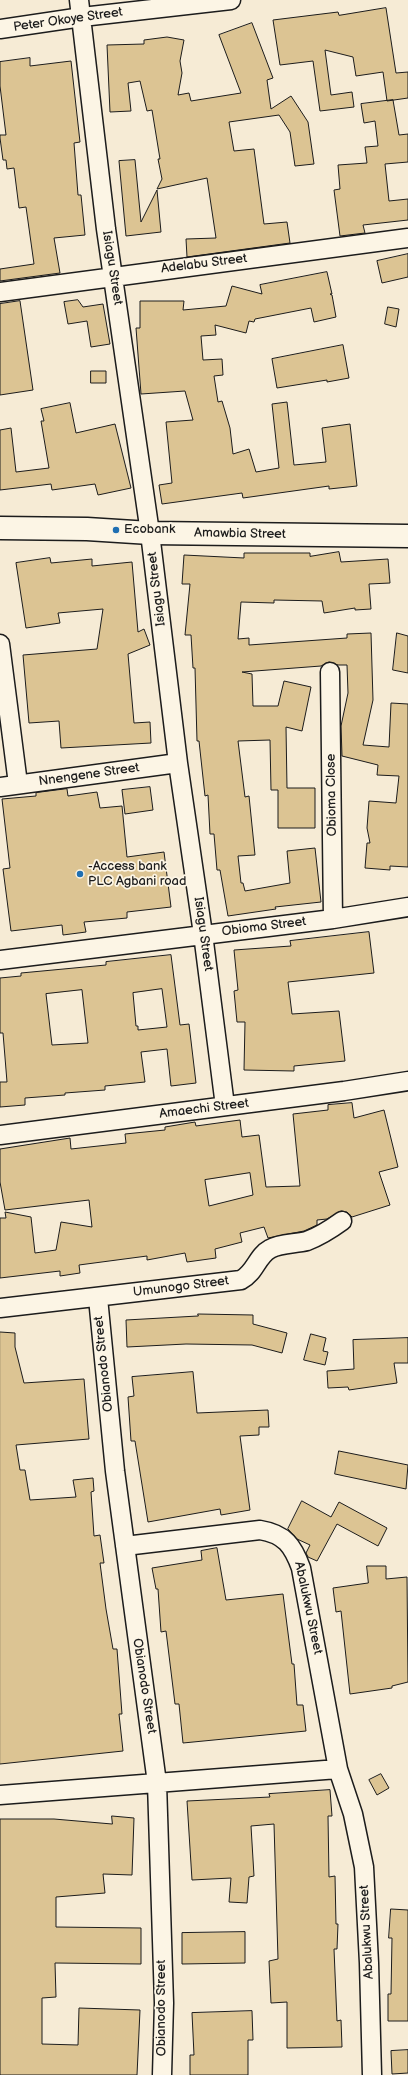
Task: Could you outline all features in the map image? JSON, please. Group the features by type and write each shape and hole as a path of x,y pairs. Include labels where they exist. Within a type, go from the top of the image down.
{"street":[{"name":"Peter Okoye Street","path":"0,29 81,8 231,0"},
{"name":"Isiagu Street","path":"81,8 106,229 150,533 178,763 203,934 225,1106"},
{"name":"Adelabu Street","path":"0,292 408,238"},
{"name":"Amawbia Street","path":"0,528 87,529 150,533 408,536"},
{"path":"0,644 18,784"},
{"name":"Obioma Close","path":"330,672 334,919"},
{"name":"Nnengene Street","path":"0,787 178,763"},
{"name":"Obioma Street","path":"0,960 334,919 408,907"},
{"name":"Amaechi Street","path":"0,1135 408,1081"},
{"name":"Umunogo Street","path":"0,1308 98,1298 241,1280 249,1276 263,1254 272,1247 306,1241 325,1233 342,1221"},
{"name":"Obianodo Street","path":"98,1298 125,1546 158,1783 164,2003 162,2075"},
{"name":"Abalukwu Street","path":"125,1546 260,1530 272,1532 289,1543 295,1551 301,1568 338,1769 353,1814 364,1867 369,1963 372,2075"},
{"path":"0,1794 338,1769"}],"building":[{"path":"386,8 396,73 408,72 408,98 387,101 383,72 356,76 353,57 325,50 331,95 352,92 354,107 320,111 313,61 280,65 273,20 338,12 339,15"},
{"path":"252,23 273,78 267,80 271,109 291,96 308,122 314,164 295,166 290,132 279,115 229,122 234,151 254,149 264,224 287,222 290,243 187,257 186,239 216,238 207,178 157,189 162,179 152,110 147,111 140,81 128,83 131,111 110,112 107,45 144,44 144,40 167,37 184,40 180,61 182,73 178,95 189,93 191,101 241,93 219,35"},
{"path":"30,58 30,66 71,61 80,142 74,143 78,195 81,195 85,235 54,238 60,273 0,281 0,269 34,264 26,207 19,208 14,168 7,169 6,160 3,160 0,138 0,135 6,135 0,86 0,62"},
{"path":"393,100 399,135 408,134 408,162 385,164 389,201 408,199 408,220 363,225 365,233 340,236 334,190 340,189 338,165 367,163 365,147 378,146 375,121 364,123 361,104"},
{"path":"135,160 141,222 157,190 161,232 126,236 119,161"},
{"path":"408,254 408,277 382,283 377,261"},
{"path":"327,272 332,294 330,294 332,295 336,317 314,322 311,308 255,319 254,322 249,321 246,333 215,325 216,335 201,336 203,360 222,359 223,375 214,376 218,402 222,401 230,428 233,454 249,449 256,472 279,468 272,404 287,402 294,465 326,462 322,428 350,424 357,486 329,489 329,486 243,498 242,493 162,504 159,485 172,483 166,422 193,420 185,391 141,394 136,328 140,328 140,301 184,301 183,310 226,306 232,286 262,294 260,285"},
{"path":"78,300 83,307 103,304 110,344 91,347 87,321 68,324 64,302"},
{"path":"20,301 33,390 0,395 0,304"},
{"path":"388,307 399,309 396,327 385,324"},
{"path":"343,345 349,378 277,388 272,359"},
{"path":"91,371 106,371 106,383 91,383"},
{"path":"70,403 76,433 115,424 131,488 98,495 95,484 52,490 51,484 0,490 0,430 11,428 16,472 49,468 41,421 44,421 41,409"},
{"path":"339,552 341,562 388,559 390,583 369,584 371,609 355,610 355,608 324,613 322,601 274,600 274,603 241,602 238,639 249,638 249,645 347,638 347,634 371,633 373,700 363,745 389,747 391,703 408,704 408,867 390,866 390,870 365,868 367,843 370,843 367,828 369,801 396,803 399,776 377,775 378,765 342,756 341,726 348,693 347,665 338,665 329,662 321,666 242,672 252,674 253,706 278,706 284,681 311,687 302,731 286,727 287,788 315,788 315,828 278,828 278,790 271,790 270,740 238,741 245,797 249,796 255,855 238,856 241,883 243,883 245,891 290,883 287,851 315,848 321,902 275,907 276,909 228,916 220,870 217,870 214,834 210,834 208,795 205,796 199,741 197,741 195,668 193,668 191,635 185,635 190,584 182,584 184,555 244,558 244,553 310,553 310,556"},
{"path":"50,558 51,563 92,559 92,566 132,562 138,632 144,629 150,645 128,654 134,723 150,722 151,743 61,748 59,721 29,723 23,655 97,649 103,609 58,613 60,623 26,628 16,563"},
{"path":"397,633 408,636 408,673 393,670"},
{"path":"150,787 153,810 125,814 122,790"},
{"path":"67,789 68,796 97,792 100,808 122,806 127,857 164,852 171,907 127,912 127,918 84,922 86,932 63,935 62,925 11,931 3,869 10,868 2,799 36,796 36,793"},
{"path":"369,932 374,973 288,982 292,1014 339,1011 345,1061 294,1066 294,1071 244,1070 245,1022 237,1022 234,991 238,990 234,950 291,946 290,941"},
{"path":"171,955 180,1025 189,1024 196,1083 171,1086 167,1049 141,1052 145,1082 105,1086 105,1090 25,1098 25,1105 0,1107 0,1082 7,1082 3,1033 0,1033 0,978 21,976 21,973 106,965 106,962","holes":["162,989 167,1027 138,1030 138,1026 136,1026 133,993","82,990 88,1043 52,1045 46,994"]},
{"path":"352,1103 354,1118 384,1110 398,1167 379,1172 390,1205 352,1217 347,1212 341,1211 327,1219 317,1220 317,1225 304,1231 268,1238 264,1227 240,1233 242,1242 215,1249 216,1258 187,1262 185,1253 147,1260 147,1256 79,1265 80,1273 60,1276 60,1271 0,1278 0,1218 6,1218 5,1212 31,1217 35,1253 56,1250 61,1222 92,1227 89,1200 5,1210 0,1182 0,1149 70,1138 71,1149 126,1143 125,1134 165,1130 165,1127 195,1122 196,1126 240,1120 242,1137 259,1135 266,1187 300,1186 293,1114 328,1110 328,1105","holes":["250,1173 253,1195 209,1206 205,1180"]},
{"path":"198,1314 253,1315 253,1324 287,1333 282,1353 252,1345 186,1344 127,1347 126,1320 198,1316"},
{"path":"0,1332 15,1333 15,1347 24,1383 84,1379 89,1439 16,1445 20,1470 25,1470 30,1500 76,1497 73,1480 93,1478 94,1491 91,1492 94,1536 100,1535 104,1563 100,1563 106,1609 113,1649 117,1649 122,1714 119,1714 123,1751 0,1764"},
{"path":"311,1334 326,1338 323,1351 328,1352 325,1365 304,1360"},
{"path":"408,1338 408,1363 394,1363 397,1383 349,1390 348,1387 328,1388 327,1371 354,1369 353,1340"},
{"path":"193,1372 197,1413 268,1410 269,1427 259,1427 259,1435 240,1436 250,1510 221,1515 220,1509 148,1522 135,1441 131,1441 128,1397 134,1396 132,1377"},
{"path":"339,1451 408,1465 406,1489 335,1474"},
{"path":"302,1501 331,1517 339,1502 387,1528 378,1546 337,1524 317,1561 308,1557 306,1553 310,1545 297,1539 288,1529"},
{"path":"217,1548 226,1600 283,1594 292,1664 294,1664 297,1705 303,1705 306,1731 183,1743 179,1704 175,1704 166,1631 161,1632 158,1589 156,1589 152,1568 202,1560 201,1551"},
{"path":"367,1566 386,1566 386,1579 407,1577 408,1682 392,1686 392,1688 350,1694 341,1611 336,1612 333,1588 368,1583"},
{"path":"381,1774 389,1788 377,1795 369,1780"},
{"path":"330,1790 332,1816 328,1816 329,1877 335,1876 336,1924 338,1924 337,1949 334,1949 337,2021 341,2020 342,2047 287,2048 287,2002 271,2003 269,1961 278,1959 274,1824 251,1826 254,1876 249,1877 247,1903 229,1902 231,1878 192,1880 187,1801 270,1797 269,1794"},
{"path":"112,1816 134,1818 132,1875 103,1874 105,1893 56,1897 56,1927 141,1928 141,1964 55,1963 56,1997 42,1998 42,2044 78,2045 79,2008 140,2010 137,2075 0,2075 0,1819 54,1819 112,1824"},
{"path":"391,1909 408,1910 408,2021 388,2021 388,1994 391,1994 392,1938 389,1938"},
{"path":"245,1932 245,1963 182,1964 182,1933"},
{"path":"252,2011 253,2040 248,2040 248,2075 190,2075 190,2055 194,2055 192,2013"},
{"path":"408,2050 408,2073 392,2074 391,2051"}],"place":[{"name":"Ecobank","path":"116,530"},
{"name":"-Access bank PLC Agbani road","path":"80,874"}]}
